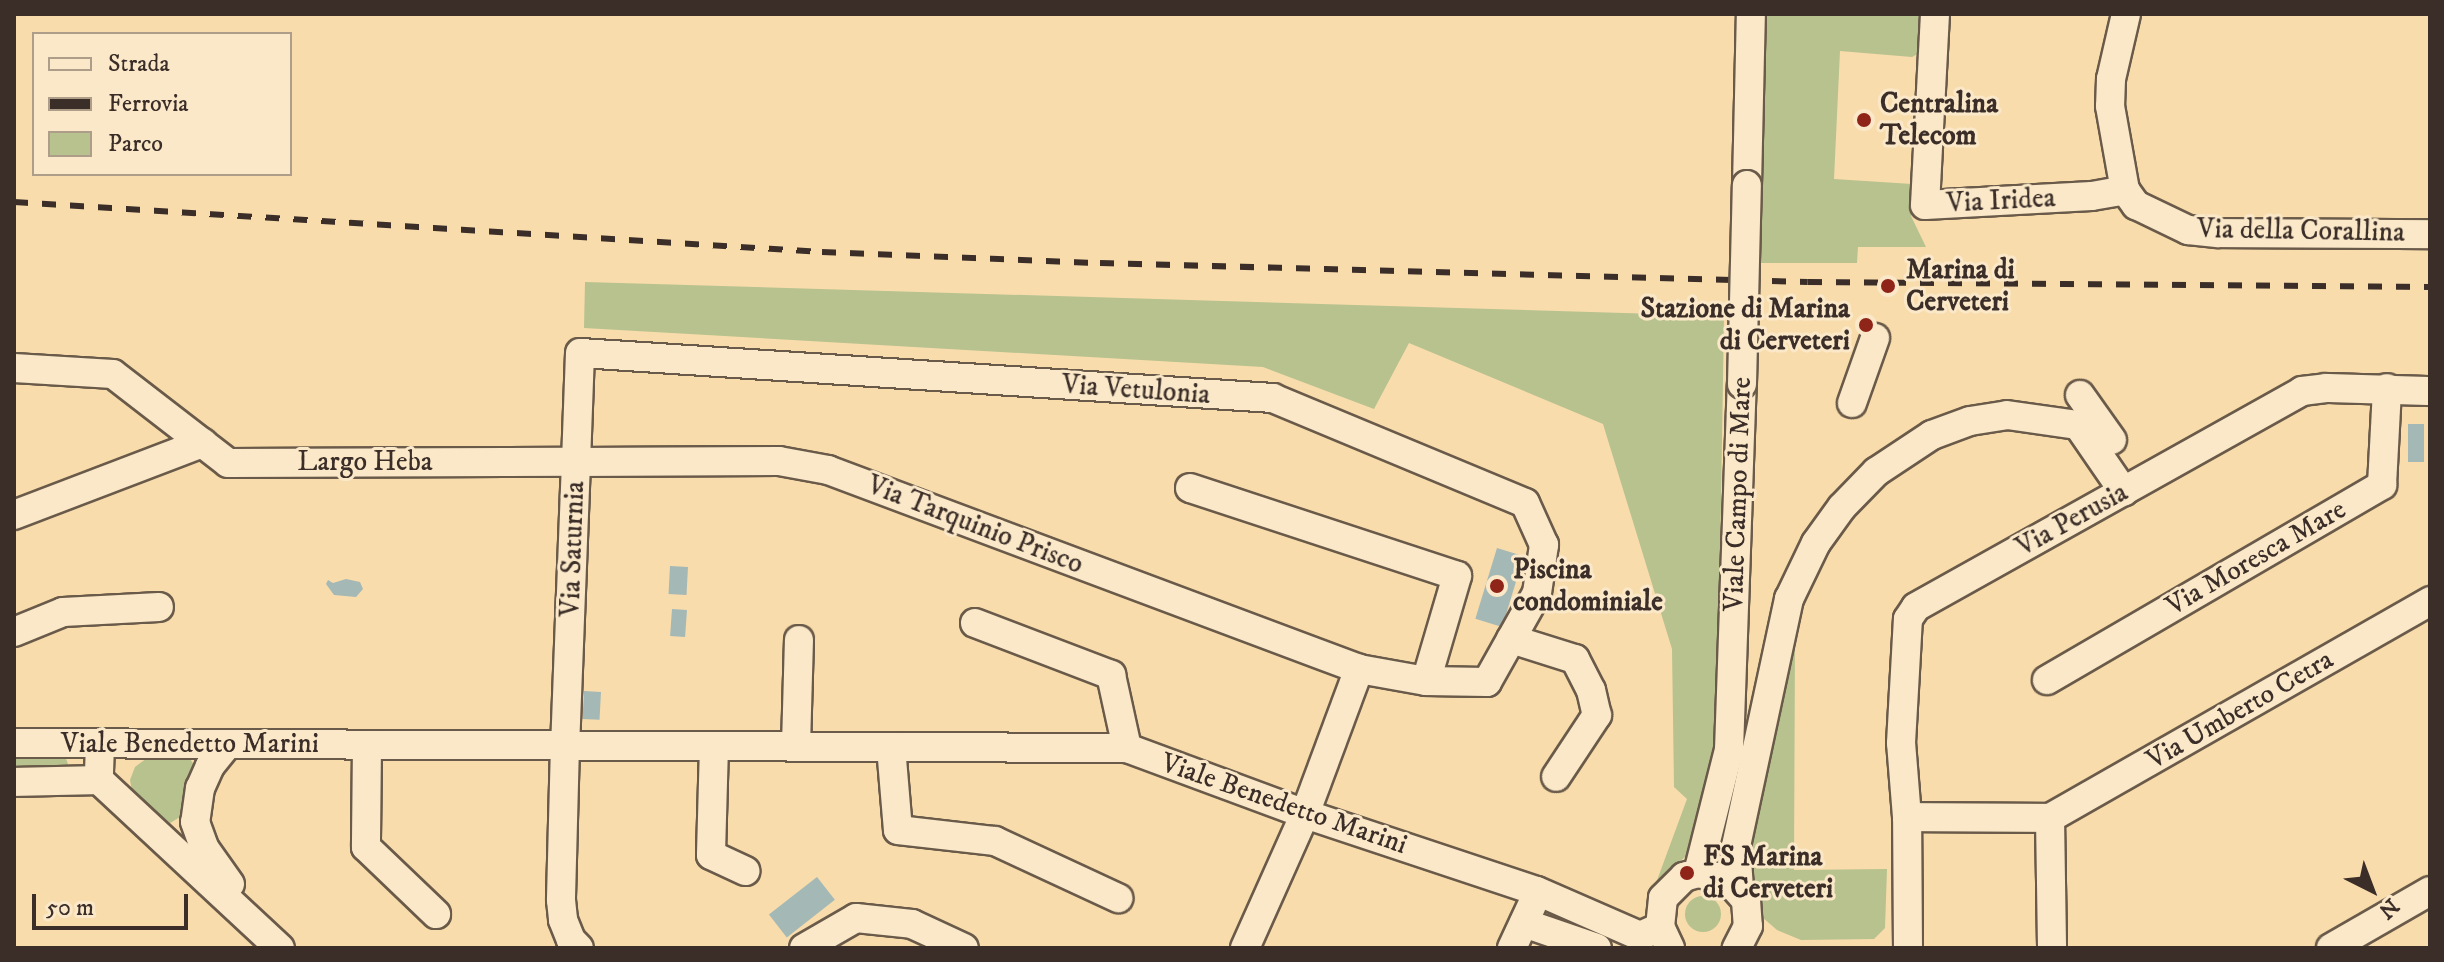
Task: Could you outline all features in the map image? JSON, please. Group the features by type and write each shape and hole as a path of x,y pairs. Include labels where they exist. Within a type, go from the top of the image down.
{"street":[{"name":"Viale Campo di Mare","path":"1698,873 1729,750 1751,14"},
{"name":"Via Iridea","path":"1935,14 1925,205 2092,196 2125,190"},
{"path":"2125,190 2110,106 2111,79 2126,14"},
{"name":"Via della Corallina","path":"2125,190 2136,205 2188,230 2430,234"},
{"path":"1852,403 1875,338"},
{"name":"Via Saturnia","path":"579,948 571,940 563,920 561,900 580,353"},
{"name":"Via Vetulonia","path":"580,353 1273,398 1525,503 1544,545 1537,593 1487,682 1426,681 1359,669"},
{"name":"Largo Heba","path":"14,368 113,374 228,463 576,462"},
{"name":"Via Perusia","path":"1908,948 1907,817 1901,743 1908,619 1916,607 2302,391 2387,388 2430,391"},
{"name":"Via Moresca Mare","path":"2047,680 2382,485 2387,388"},
{"path":"2080,395 2133,486"},
{"path":"1746,945 1749,913 1739,888 1736,846 1789,599 1816,543 1842,507 1876,472 1932,435 1970,421 2007,415 2078,425 2133,486"},
{"path":"14,515 203,443"},
{"name":"Via Tarquinio Prisco","path":"576,462 779,461 828,470 1359,669"},
{"path":"1190,488 1457,576 1426,681"},
{"name":"Via Umberto Cetra","path":"2050,818 2430,601"},
{"path":"14,632 63,612 159,607"},
{"path":"975,623 1111,675 1127,748"},
{"path":"1511,639 1575,659 1591,690 1597,715 1556,777"},
{"path":"796,746 799,640"},
{"path":"1245,948 1305,814 1359,669"},
{"name":"Viale Benedetto Marini","path":"14,743 1127,748 1305,814 1537,891 1640,936 1665,937"},
{"path":"99,780 100,744"},
{"path":"227,745 210,766 200,788 195,822 205,849 271,939"},
{"path":"367,745 366,847 436,914"},
{"path":"714,746 711,855 746,871"},
{"path":"891,747 898,830 995,841 1118,898"},
{"path":"1729,750 1747,799"},
{"path":"14,782 99,780 271,939"},
{"path":"1907,817 2050,818 2052,948"},
{"path":"1665,937 1663,898 1684,877 1698,873 1727,879 1739,888"},
{"path":"1537,891 1518,935 1597,948"},
{"path":"2331,948 2430,891"},
{"path":"804,948 856,918 912,924 964,948"}],"green space":[{"path":"1766,14 1926,14 1925,50 1912,57 1840,51 1834,179 1912,184 1911,216 1926,247 1858,247 1857,263 1758,263"},
{"path":"585,282 1724,316 1717,749 1695,848 1656,883 1687,799 1674,787 1672,649 1603,424 1409,343 1374,409 1263,367 584,328"},
{"path":"1795,638 1794,870 1887,869 1885,928 1874,939 1801,940 1777,930 1762,917 1745,866"},
{"path":"14,756 65,756 68,764 64,768 14,768"},
{"path":"189,757 197,770 180,817 170,823 132,791 130,780 135,767 147,758"},
{"path":"1703,896 1716,901 1721,914 1716,927 1703,932 1690,927 1685,914 1690,901"}],"shaded area":[{"path":"2408,424 2424,424 2424,462 2408,462"},
{"name":"Piscina condominiale","path":"1497,548 1524,556 1502,627 1475,619"},
{"path":"670,566 688,567 687,595 669,594"},
{"path":"346,579 360,582 363,589 356,597 334,595 326,584 328,580 333,583"},
{"path":"672,609 687,610 685,637 670,636"},
{"path":"584,691 601,692 600,720 583,719"},
{"path":"817,877 835,900 787,937 769,915"}],"railway":[{"path":"14,202 822,252 1100,263 1808,282 2430,287"}],"place":[{"name":"Centralina Telecom","path":"1864,120"},
{"name":"Marina di Cerveteri","path":"1888,286"},
{"name":"Stazione di Marina di Cerveteri","path":"1866,325"},
{"name":"Piscina condominiale","path":"1497,586"},
{"name":"FS Marina di Cerveteri","path":"1687,873"}]}
